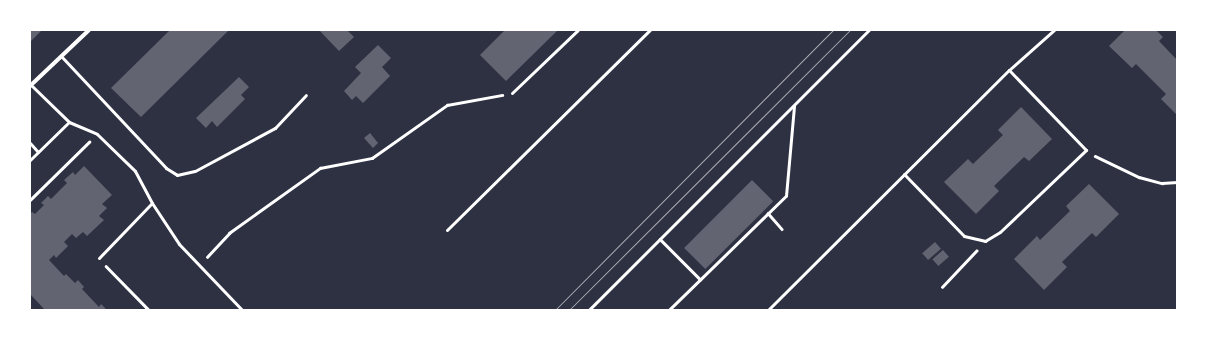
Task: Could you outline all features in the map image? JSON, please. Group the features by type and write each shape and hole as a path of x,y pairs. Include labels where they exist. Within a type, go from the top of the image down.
{"street":[{"path":"30,85 89,30"}],"lane":[{"path":"512,94 578,30"},
{"path":"447,230 650,30"},
{"path":"768,310 1009,70 1054,30"},
{"path":"61,56 166,168 177,175 195,171 275,128 306,95"},
{"path":"904,174 964,236 985,241 1000,232 1086,150 1009,70"},
{"path":"30,85 69,122 97,134 135,171 152,203 179,244 242,310"},
{"path":"30,160 69,122"},
{"path":"30,143 38,152"},
{"path":"99,258 152,203"}],"path":[{"path":"589,310 869,30"},
{"path":"199,265 229,233 320,168 372,158 447,105 512,94"},
{"path":"669,310 786,196 794,105"},
{"path":"30,200 97,134"},
{"path":"1086,150 1106,162 1140,177 1162,183 1177,182"},
{"path":"768,214 782,229"},
{"path":"660,239 700,279"},
{"path":"942,287 985,241"},
{"path":"99,258 149,310"}],"building":[{"path":"30,30 42,30 30,42"},
{"path":"170,30 229,30 141,117 111,88"},
{"path":"319,30 347,30 354,37 339,51"},
{"path":"505,30 558,30 506,81 480,55"},
{"path":"1125,30 1156,30 1163,37 1159,41 1177,60 1177,115 1161,99 1166,94 1136,64 1132,68 1109,46"},
{"path":"378,45 391,58 382,67 390,76 363,103 356,96 352,100 344,91 361,73 355,67"},
{"path":"239,77 249,87 241,95 245,99 217,127 212,121 206,128 196,118"},
{"path":"1021,107 1052,139 1029,161 1024,157 994,186 999,191 976,214 944,182 968,159 973,164 1003,135 998,130"},
{"path":"370,133 378,143 373,148 364,138"},
{"path":"84,166 112,195 102,204 107,208 99,216 104,220 87,236 83,232 76,238 72,234 64,242 68,246 56,258 54,255 49,260 64,276 66,274 75,283 78,280 84,287 82,289 99,307 101,304 107,310 45,310 30,294 30,214 32,212 35,214 44,205 41,203 48,196 51,199 67,183 64,180 73,172 75,175"},
{"path":"752,180 773,201 705,269 684,248"},
{"path":"1089,184 1119,214 1096,237 1092,233 1062,262 1067,267 1044,290 1014,259 1037,236 1040,240 1070,211 1066,206"},
{"path":"935,242 941,249 928,260 922,253"},
{"path":"943,250 949,257 938,266 932,259"}],"tram line":[{"path":"555,310 833,30"},
{"path":"569,310 850,30"}]}
